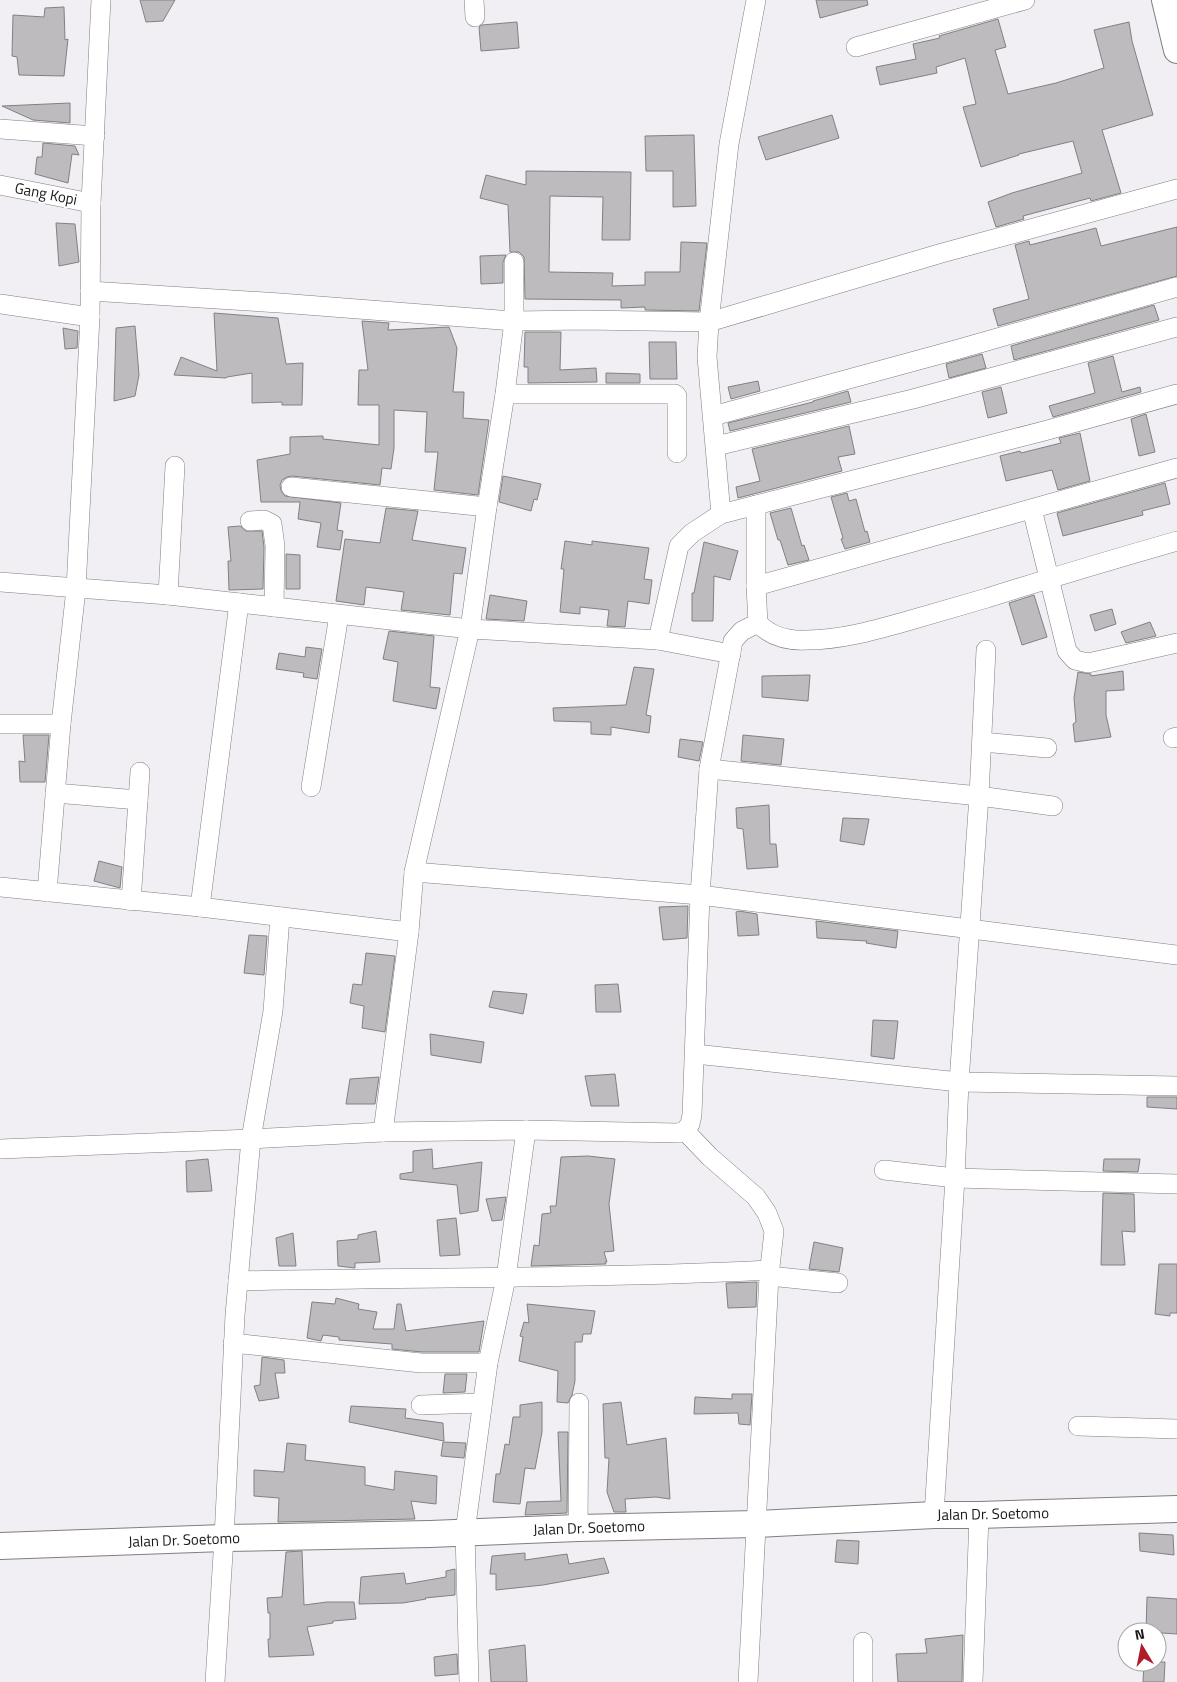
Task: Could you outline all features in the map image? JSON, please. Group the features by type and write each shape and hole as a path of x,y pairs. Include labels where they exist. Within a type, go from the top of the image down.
{"street":[{"path":"47,892 61,724 76,589 90,317 91,203 101,0"},
{"path":"721,514 707,357 709,322 730,144 756,0"},
{"path":"856,47 1025,0"},
{"path":"1165,0 1177,50"},
{"path":"0,129 95,136"},
{"name":"Gang Kopi","path":"0,185 91,203"},
{"path":"90,291 280,303 514,322 584,320 709,322 942,253 1177,189"},
{"path":"383,1132 409,932 414,872 470,629 514,322 514,262"},
{"path":"713,416 1177,287"},
{"path":"0,304 90,317"},
{"path":"716,446 913,399 1177,327"},
{"path":"505,394 675,394 677,396 677,453"},
{"path":"658,640 680,546 692,533 721,514 1044,431 1177,394"},
{"path":"168,595 175,466"},
{"path":"756,586 1177,468"},
{"path":"291,487 487,507"},
{"path":"756,505 758,623 770,633 790,640 847,636 927,616 1177,541"},
{"path":"1032,509 1067,651 1075,660 1088,663 1177,643"},
{"path":"250,521 264,520 272,524 275,546 274,607"},
{"path":"0,582 168,595 470,629 658,640 731,654"},
{"path":"200,907 239,603"},
{"path":"311,787 339,615"},
{"path":"0,1149 383,1132 526,1130 678,1133 685,1131 690,1124 692,1116 700,895 709,769 733,641 742,631 758,623"},
{"path":"934,1515 955,1178 959,1082 979,796 986,650"},
{"path":"0,724 61,724"},
{"path":"982,742 1047,748"},
{"path":"709,769 979,796 1053,806"},
{"path":"132,901 140,772"},
{"path":"55,793 138,800"},
{"path":"414,872 700,895 1177,955"},
{"path":"0,887 200,907 409,932"},
{"path":"215,1682 233,1343 250,1139 273,1012 280,917"},
{"path":"695,1054 959,1082 1177,1086"},
{"path":"469,1682 465,1532 488,1363 506,1278 526,1130"},
{"path":"685,1131 710,1158 756,1197 767,1213 774,1230 769,1273 748,1682"},
{"path":"884,1170 955,1178 1177,1184"},
{"path":"238,1281 769,1273 838,1283"},
{"path":"233,1343 421,1363 488,1363"},
{"path":"578,1528 580,1403"},
{"path":"421,1404 482,1404"},
{"path":"1078,1426 1177,1429"},
{"name":"Jalan Dr. Soetomo","path":"0,1546 756,1524 934,1515 1177,1509"},
{"path":"973,1682 979,1515"},
{"path":"863,1642 863,1682"}],"building":[{"path":"140,0 175,0 163,21 146,22"},
{"path":"816,0 867,0 868,5 820,18"},
{"path":"64,7 65,40 68,39 64,76 19,75 17,57 12,56 13,15 44,17 45,8"},
{"path":"998,19 1006,47 995,50 1008,94 1056,83 1104,68 1094,30 1129,22 1132,41 1153,115 1102,130 1121,193 1091,201 1090,198 1023,216 1024,219 996,227 988,202 1012,193 1082,173 1073,141 1019,154 981,167 963,107 976,104 965,58 936,67 937,73 880,85 876,67 916,59 913,44 940,38 939,36"},
{"path":"517,22 519,48 481,51 479,27 482,25"},
{"path":"70,103 70,123 33,120 2,106"},
{"path":"832,115 839,138 766,160 758,137"},
{"path":"694,135 696,206 673,207 673,171 646,171 645,136"},
{"path":"43,143 75,146 79,155 72,154 68,183 35,174 37,157 42,157"},
{"path":"526,171 631,172 630,240 602,240 603,197 550,196 549,272 613,273 612,286 645,285 645,272 680,272 681,242 707,243 699,311 645,310 645,307 621,308 621,300 525,299 524,257 519,252 510,252 508,205 480,198 486,175 526,185"},
{"path":"56,223 75,224 79,262 59,266"},
{"path":"1177,227 1177,276 998,326 993,309 1029,299 1015,245 1029,241 1030,245 1096,228 1101,246"},
{"path":"506,255 503,262 503,283 481,284 480,256"},
{"path":"1154,305 1159,320 1014,360 1011,346"},
{"path":"214,313 278,318 286,364 303,363 302,405 282,405 282,402 252,403 252,373 226,378 174,375 181,357 217,371"},
{"path":"362,321 389,323 388,330 449,327 457,348 453,392 464,392 463,418 489,420 478,495 434,490 438,452 425,452 427,412 394,410 394,448 391,469 382,468 380,485 292,476 282,480 280,485 281,491 285,496 341,503 337,530 343,531 340,550 317,547 321,523 298,519 300,502 261,502 257,460 290,454 290,437 323,436 323,439 379,445 379,405 358,405 359,370 368,370"},
{"path":"135,326 139,375 135,396 114,401 116,328"},
{"path":"63,328 78,331 77,348 65,349"},
{"path":"525,332 561,332 560,370 596,368 597,382 528,383 528,367 524,367"},
{"path":"649,342 676,342 677,379 650,379"},
{"path":"982,354 986,368 949,378 946,364"},
{"path":"1113,356 1122,392 1140,387 1141,392 1053,417 1049,406 1095,393 1088,363"},
{"path":"606,373 640,374 640,383 606,383"},
{"path":"758,381 760,391 731,399 728,387"},
{"path":"1001,387 1007,413 988,418 982,392"},
{"path":"848,391 851,402 730,431 728,423 813,402"},
{"path":"1146,414 1155,452 1139,456 1131,419"},
{"path":"849,426 855,454 838,457 842,471 738,498 736,487 760,481 752,449"},
{"path":"1080,433 1090,481 1058,490 1052,470 1006,481 1000,456 1061,443 1059,438"},
{"path":"503,476 541,484 537,500 534,499 531,511 499,502"},
{"path":"1165,483 1170,504 1142,511 1143,515 1063,536 1057,513"},
{"path":"847,493 849,501 856,499 865,532 867,531 870,542 845,549 831,497"},
{"path":"386,508 418,511 412,540 466,548 462,574 454,573 450,615 401,610 404,592 366,587 364,605 336,601 345,539 380,543"},
{"path":"791,508 802,546 804,545 809,560 788,565 770,513"},
{"path":"240,526 246,531 262,531 264,547 263,589 229,590 228,561 231,561 228,527"},
{"path":"565,541 592,545 592,541 649,548 644,579 652,580 649,604 628,601 625,627 607,626 609,610 580,607 580,614 560,612 564,569 561,569"},
{"path":"704,542 738,551 730,580 714,576 713,621 692,621 692,593 694,593"},
{"path":"286,554 300,555 300,589 286,589"},
{"path":"490,595 527,601 524,621 486,619"},
{"path":"1034,595 1047,637 1022,645 1009,603"},
{"path":"1112,609 1116,624 1095,631 1090,615"},
{"path":"1150,622 1156,636 1126,643 1121,632"},
{"path":"389,631 434,636 430,687 440,688 436,709 393,701 398,662 383,659"},
{"path":"306,647 322,649 317,679 303,677 304,673 276,669 279,653 305,657"},
{"path":"634,667 654,669 646,715 651,716 649,733 611,727 611,735 591,734 591,722 554,721 553,708 626,705"},
{"path":"1123,671 1124,690 1106,691 1106,715 1111,737 1075,742 1073,724 1076,722 1074,698 1078,672 1091,674 1091,676"},
{"path":"810,675 808,701 762,697 762,676"},
{"path":"23,735 49,735 45,782 20,782 19,761 25,762"},
{"path":"743,735 784,739 781,765 741,761"},
{"path":"680,739 703,742 699,761 678,757"},
{"path":"769,805 770,844 776,844 778,867 747,869 743,829 737,828 736,808"},
{"path":"843,818 869,819 864,845 840,841"},
{"path":"99,861 122,867 120,888 94,881"},
{"path":"688,906 687,938 663,940 659,907"},
{"path":"736,912 757,914 759,935 738,936"},
{"path":"816,921 898,931 896,948 866,943 867,941 817,938"},
{"path":"249,935 267,936 264,975 244,973"},
{"path":"366,953 395,956 385,1032 362,1028 364,1006 350,1003 353,984 362,985"},
{"path":"618,984 621,1012 596,1012 595,985"},
{"path":"493,991 527,994 523,1014 489,1007"},
{"path":"873,1020 898,1021 894,1059 871,1056"},
{"path":"430,1034 484,1042 481,1063 431,1055"},
{"path":"615,1074 619,1106 591,1106 585,1076"},
{"path":"379,1077 375,1104 346,1104 350,1079"},
{"path":"1147,1097 1177,1097 1177,1109 1147,1107"},
{"path":"432,1149 433,1169 482,1162 478,1211 460,1214 457,1185 400,1179 400,1174 413,1172 413,1151"},
{"path":"588,1156 615,1159 609,1204 614,1251 604,1252 606,1264 531,1266 534,1245 539,1246 542,1214 551,1213 550,1206 556,1206 561,1157"},
{"path":"208,1159 212,1191 187,1192 186,1161"},
{"path":"1104,1159 1140,1159 1138,1172 1103,1171"},
{"path":"1103,1193 1134,1194 1135,1232 1122,1231 1125,1265 1101,1265"},
{"path":"506,1197 502,1220 492,1221 486,1199"},
{"path":"456,1218 460,1255 440,1256 437,1220"},
{"path":"376,1231 380,1262 355,1263 355,1268 338,1266 337,1241 358,1239 358,1235"},
{"path":"293,1233 296,1266 279,1266 276,1238"},
{"path":"814,1242 843,1248 839,1272 809,1269"},
{"path":"1159,1264 1177,1264 1177,1313 1170,1313 1170,1316 1155,1314"},
{"path":"757,1282 756,1307 728,1308 726,1283"},
{"path":"336,1298 359,1304 358,1309 377,1312 373,1329 394,1329 397,1304 401,1304 406,1331 484,1321 479,1352 422,1352 392,1349 392,1344 339,1340 339,1337 323,1335 321,1341 307,1338 312,1302 335,1304"},
{"path":"527,1304 595,1311 591,1334 583,1334 582,1342 575,1342 575,1381 568,1403 557,1402 558,1371 519,1361 523,1337 520,1336 524,1322 529,1323"},
{"path":"262,1357 284,1360 285,1373 275,1373 279,1398 259,1401 254,1386 260,1385"},
{"path":"445,1374 467,1374 465,1392 443,1393"},
{"path":"732,1394 752,1394 750,1425 739,1424 738,1413 694,1414 695,1397 732,1399"},
{"path":"542,1402 542,1432 535,1469 525,1468 520,1504 493,1502 496,1474 500,1474 505,1444 509,1445 513,1417 520,1417 520,1405"},
{"path":"621,1402 627,1445 666,1438 670,1499 656,1497 625,1499 626,1512 614,1512 607,1492 609,1458 605,1458 603,1404"},
{"path":"351,1406 406,1409 405,1418 443,1423 444,1441 349,1422"},
{"path":"558,1432 568,1432 567,1513 525,1515 527,1502 561,1501"},
{"path":"443,1442 466,1443 464,1458 441,1456"},
{"path":"287,1443 306,1445 305,1460 365,1467 365,1485 394,1490 395,1471 437,1476 436,1504 411,1501 415,1519 278,1522 279,1498 254,1496 254,1470 284,1472"},
{"path":"1139,1533 1173,1535 1174,1555 1140,1551"},
{"path":"837,1540 859,1541 858,1564 835,1562"},
{"path":"302,1551 304,1605 327,1602 354,1602 356,1619 333,1621 333,1623 307,1627 314,1655 269,1657 270,1613 268,1613 267,1598 282,1597 286,1552"},
{"path":"525,1553 525,1560 567,1554 569,1564 604,1558 609,1573 543,1585 496,1590 496,1574 490,1574 492,1556"},
{"path":"455,1569 455,1595 425,1598 403,1603 359,1604 361,1577 404,1573 406,1584 446,1577 446,1571"},
{"path":"1147,1597 1177,1599 1177,1634 1167,1633 1167,1622 1146,1622"},
{"path":"963,1635 962,1682 898,1682 896,1654 927,1653 925,1639"},
{"path":"525,1645 527,1682 491,1682 489,1650"},
{"path":"457,1654 458,1674 435,1676 434,1657"},
{"path":"1144,1672 1164,1672 1164,1682 1143,1682"}]}
